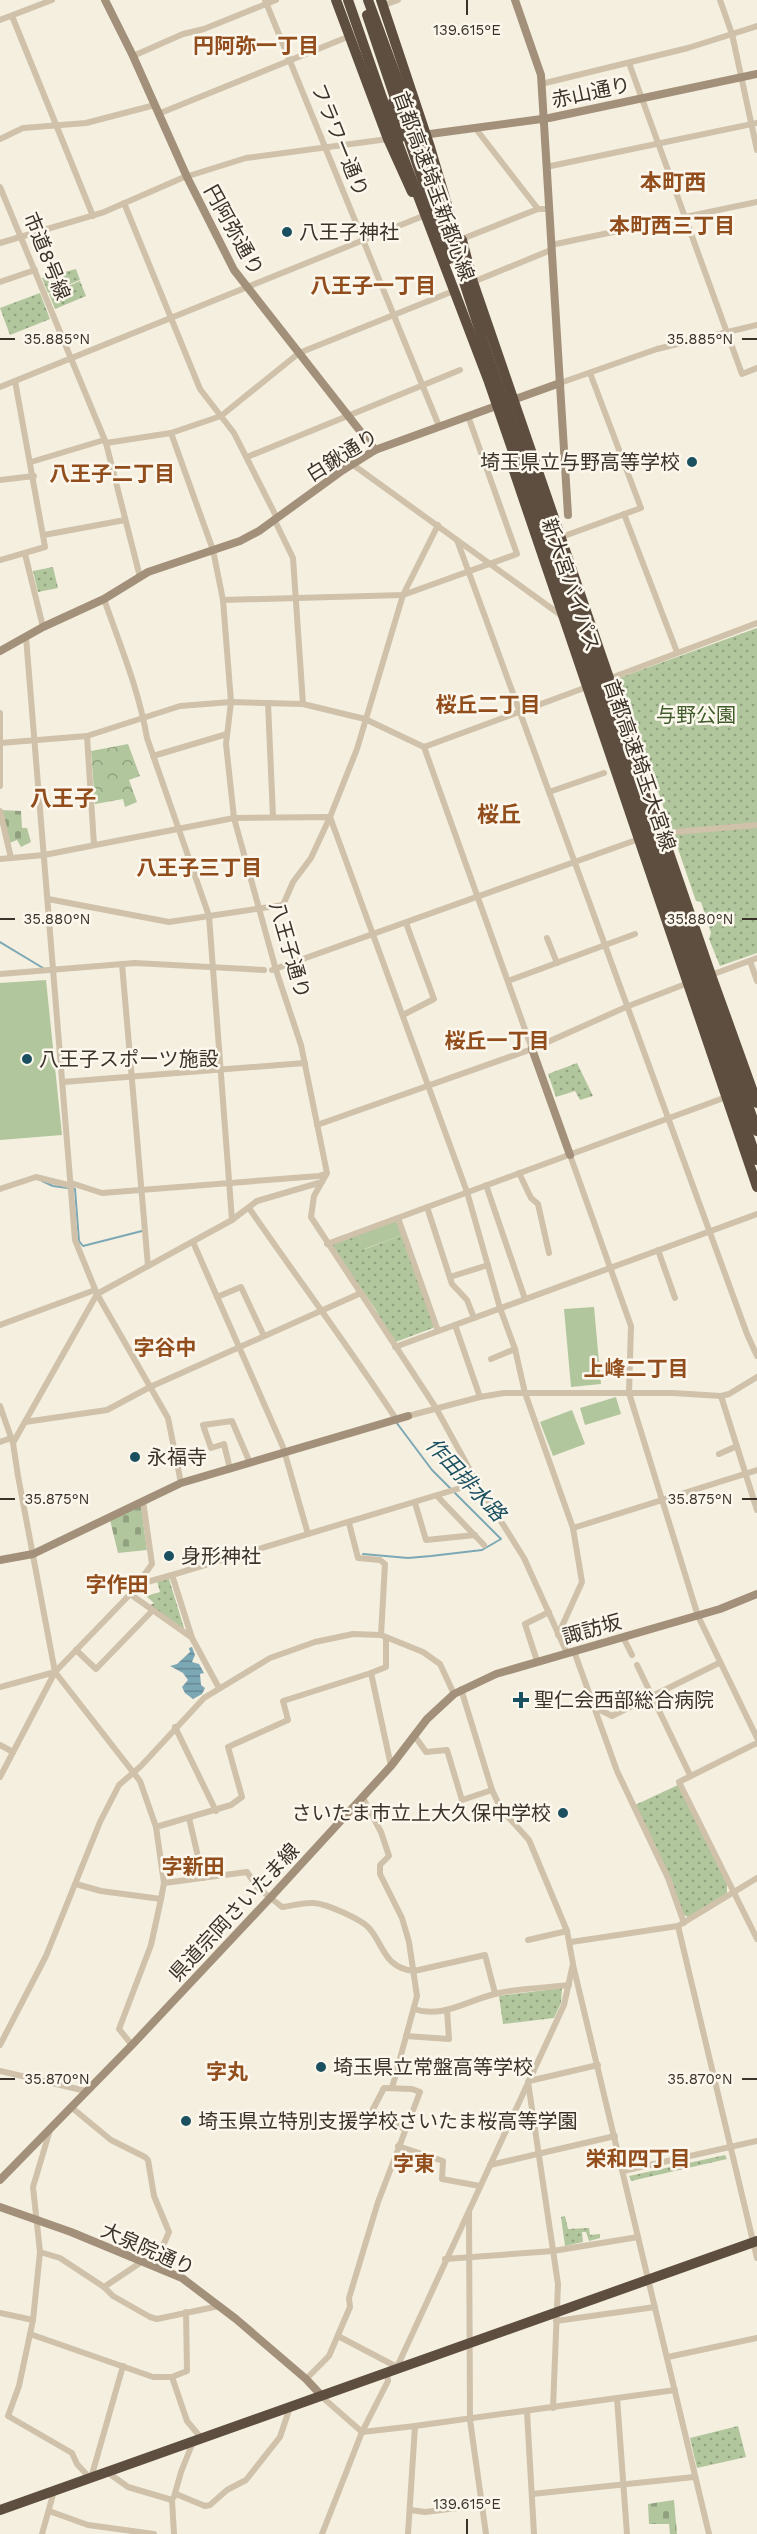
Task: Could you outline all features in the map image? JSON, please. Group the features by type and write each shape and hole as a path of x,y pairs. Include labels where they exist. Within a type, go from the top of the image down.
{"highway":[{"name":"首都高速埼玉新都心線","path":"348,0 396,138 494,384"},
{"path":"361,0 494,384"},
{"path":"368,0 405,100 494,384"},
{"name":"首都高速埼玉新都心線","path":"384,1 429,144 494,384"},
{"name":"新大宮バイパス","path":"384,1 399,42 425,135 462,239 473,282 611,678 711,975 754,1087 757,1103"},
{"name":"新大宮バイパス","path":"339,4 388,140 424,218 493,407 757,1187"},
{"path":"399,42 392,82 395,114 401,138"},
{"path":"424,218 422,144 425,135"},
{"name":"首都高速埼玉大宮線","path":"494,384 757,1131"},
{"name":"首都高速埼玉大宮線","path":"494,384 757,1160"},
{"path":"0,2510 392,2369 556,2316 648,2279 755,2242"}],"street":[{"path":"0,20 52,0"},
{"name":"円阿弥通り","path":"105,0 133,56 187,177 234,270 375,450"},
{"path":"133,56 183,34 204,29 266,2 276,0"},
{"path":"384,1 398,0"},
{"path":"515,0 539,67 541,84 568,515"},
{"path":"720,0 732,34 754,124 757,150"},
{"name":"フラワー通り","path":"266,2 439,426"},
{"path":"12,16 93,216"},
{"path":"541,84 629,63 757,26"},
{"path":"0,139 23,128 86,123 157,110 350,36"},
{"path":"629,63 742,374 757,368"},
{"name":"赤山通り","path":"425,135 543,119 757,74"},
{"path":"546,167 754,124"},
{"path":"476,129 538,209"},
{"path":"0,243 21,235 93,216 187,177 246,158 425,135"},
{"name":"市道8号線","path":"0,188 105,442 140,577"},
{"path":"473,282 551,248 757,202"},
{"path":"124,204 200,389 234,433 247,456 293,558 303,704"},
{"path":"462,239 538,209 549,209"},
{"path":"0,387 363,240 424,218"},
{"path":"0,282 35,270"},
{"path":"31,462 105,442 171,433 221,416 299,353 451,292"},
{"name":"白鍬通り","path":"0,650 104,599 157,568 240,541 276,519 375,450 657,349 757,325"},
{"path":"247,456 460,370"},
{"path":"567,535 641,508 590,373"},
{"path":"0,560 45,547 34,476 15,381"},
{"path":"223,600 404,595 517,554 468,416"},
{"name":"八王子通り","path":"171,433 213,550 223,600 231,702 226,744 234,818 261,908 274,970 297,1030 327,1173"},
{"path":"352,464 563,616"},
{"path":"0,480 34,476"},
{"path":"624,514 677,652"},
{"path":"44,535 125,520"},
{"path":"48,899 169,922 283,905 292,882 311,858 330,817 357,749 404,595 438,525"},
{"path":"457,540 626,1007 757,1356"},
{"path":"25,554 43,627"},
{"path":"104,599 143,717 147,738 209,916 232,1220"},
{"path":"611,678 757,623"},
{"path":"26,637 75,1240 96,1292 168,1418 181,1484"},
{"path":"424,747 587,687"},
{"path":"1,743 87,736 180,706 231,702 303,704 365,719 424,747 631,1326 629,1393 698,1616 757,1738"},
{"path":"268,703 273,817"},
{"path":"0,713 0,786"},
{"path":"153,756 227,734"},
{"path":"87,736 94,845"},
{"path":"549,792 604,772"},
{"path":"0,811 10,858"},
{"path":"0,859 44,855 234,818 330,817"},
{"path":"330,817 467,1192 500,1308 515,1349 525,1393 573,1528 582,1582 558,1635"},
{"path":"663,833 757,825"},
{"path":"274,970 639,839"},
{"path":"403,1015 434,999 406,924"},
{"path":"508,981 635,934"},
{"path":"547,938 557,963"},
{"path":"711,975 754,960 757,981"},
{"path":"122,964 148,1266"},
{"path":"0,974 122,964 264,969"},
{"path":"317,1125 532,1049 626,1007 688,983"},
{"path":"63,1082 305,1063"},
{"path":"327,1244 754,1087"},
{"path":"0,1189 36,1177 102,1193 319,1176 327,1173"},
{"path":"327,1173 314,1196 310,1209 311,1217 436,1408 477,1483 524,1558 558,1635 570,1652 596,1708 617,1771 668,1878 681,1924 757,2258"},
{"path":"519,1173 531,1197 538,1204 549,1253"},
{"path":"0,1325 96,1292 232,1220 257,1201 322,1182"},
{"path":"486,1185 525,1299"},
{"path":"427,1207 452,1284 467,1300 474,1318"},
{"path":"249,1208 396,1419"},
{"path":"395,1347 757,1214"},
{"path":"398,1218 438,1331"},
{"path":"193,1242 283,1447 308,1534"},
{"path":"658,1250 675,1298"},
{"path":"450,1277 488,1264"},
{"path":"217,1297 241,1287 264,1336"},
{"path":"12,1441 25,1422 96,1292"},
{"path":"25,1422 107,1410 150,1387 361,1293"},
{"path":"455,1325 480,1397"},
{"path":"490,1359 515,1349"},
{"path":"0,1560 33,1554 142,1500 181,1484 396,1419 480,1397 525,1393 721,1396 729,1394 757,1377"},
{"path":"721,1396 757,1510"},
{"path":"1,1409 12,1441 55,1672 140,1780 156,1827 164,1883 151,1945 119,2029 132,2045"},
{"path":"230,1468 224,1444 211,1448 203,1425 232,1421 250,1463"},
{"path":"0,1442 12,1441"},
{"path":"719,1454 737,1446"},
{"path":"573,1528 757,1470"},
{"path":"0,1777 55,1672 144,1581 172,1575 438,1497 477,1483"},
{"path":"438,1497 484,1545"},
{"path":"142,1500 152,1564 144,1575 144,1581"},
{"path":"415,1503 426,1540 474,1535"},
{"path":"156,1827 231,1806 242,1797 228,1747 288,1720 283,1701 386,1667 383,1636 385,1564 380,1560 358,1558 349,1523"},
{"path":"172,1575 192,1638 219,1688"},
{"path":"130,1594 192,1638"},
{"name":"諏訪坂","path":"496,1674 698,1616 736,1604 757,1594"},
{"path":"76,1650 96,1669 153,1610"},
{"path":"537,1661 525,1624 549,1612"},
{"path":"0,2045 46,1956 118,1785 204,1698 251,1668 291,1650 353,1634 383,1636 423,1652 440,1664 457,1691 483,1767 501,1809 530,1840 571,1942 573,1964 564,2005 362,2432 322,2534"},
{"path":"623,1637 632,1655"},
{"path":"596,1708 612,1716 719,1663"},
{"path":"637,1665 690,1775"},
{"path":"0,1687 55,1672"},
{"path":"371,1673 391,1766"},
{"name":"県道宗岡さいたま線","path":"0,2180 132,2045 363,1798 427,1719 457,1691 496,1674"},
{"path":"175,1727 216,1811"},
{"path":"414,1735 426,1752 447,1750 462,1800 492,1790"},
{"path":"757,1743 679,1782 757,1939"},
{"path":"0,1745 13,1752"},
{"path":"363,1798 381,1832 389,1856 380,1864 380,1874 402,1918 409,1942 417,1996 392,2088"},
{"path":"189,1818 203,1878"},
{"path":"164,1883 247,1872 256,1887 282,1907 315,1903 351,1916 369,1927 384,1957 408,1971 485,1955 495,1994"},
{"path":"571,1942 681,1924 757,1878"},
{"path":"76,1884 101,1891 161,1899"},
{"path":"528,1940 567,1931"},
{"path":"573,1964 709,2534"},
{"path":"414,2009 447,2010 495,1994 569,1985"},
{"path":"406,2036 449,2039 447,2010"},
{"path":"528,2081 598,2065"},
{"path":"0,2071 86,2091"},
{"path":"528,2081 558,2284 553,2408"},
{"path":"306,2379 329,2356 350,2307 349,2298 378,2202 420,2092 384,2088 372,2111 405,2129"},
{"path":"71,2107 111,2140 148,2160 154,2196 169,2232 154,2266"},
{"path":"51,2128 33,2187 40,2252 33,2320 19,2386 8,2416 72,2452 78,2464 91,2478"},
{"path":"490,2165 615,2136"},
{"path":"623,2171 757,2141"},
{"path":"398,2146 443,2161 442,2179 480,2186"},
{"name":"大泉院通り","path":"0,2207 37,2219 182,2278 220,2306 306,2379 321,2395"},
{"path":"469,2208 470,2420 486,2534"},
{"path":"445,2259 553,2251 638,2237"},
{"path":"40,2252 60,2258 104,2287 113,2296 150,2318 157,2319 220,2306"},
{"path":"104,2287 143,2261"},
{"path":"556,2316 655,2307"},
{"path":"30,2334 153,2377 172,2377 187,2371 186,2312"},
{"path":"0,2313 33,2320"},
{"path":"338,2336 392,2369"},
{"path":"668,2357 757,2338"},
{"path":"91,2478 123,2366"},
{"path":"172,2377 187,2421 198,2440 181,2472 174,2497 174,2534"},
{"path":"321,2395 362,2432 470,2420 675,2390"},
{"path":"617,2398 627,2534"},
{"path":"107,2472 128,2487 205,2506 210,2505 227,2490 246,2481 280,2437 291,2406"},
{"path":"527,2412 534,2534"},
{"path":"408,2534 415,2426"},
{"path":"532,2494 694,2477"},
{"path":"42,2534 54,2491"},
{"path":"410,2510 425,2512 482,2505"},
{"path":"49,2511 88,2525 154,2534"}],"green space":[{"path":"76,269 80,280 48,293 42,278"},
{"path":"80,281 86,296 55,309 49,294"},
{"path":"40,293 50,319 10,335 0,308"},
{"path":"53,567 58,588 38,592 33,571"},
{"name":"与野公園","path":"757,628 757,953 720,966 709,939 711,933 701,902 696,901 619,678"},
{"path":"128,744 140,776 129,780 137,802 125,807 123,799 95,804 91,751"},
{"path":"1,810 21,811 22,828 27,828 31,842 21,847 17,840 7,844"},
{"name":"八王子スポーツ施設","path":"46,980 62,1135 0,1140 0,983"},
{"path":"577,1063 593,1096 580,1100 575,1091 556,1097 548,1074"},
{"path":"397,1221 402,1235 364,1249 358,1234"},
{"path":"358,1234 365,1249 402,1235 434,1325 433,1328 393,1343 376,1310 332,1247 332,1244"},
{"path":"594,1307 601,1384 571,1387 564,1309"},
{"path":"616,1397 621,1414 585,1425 580,1408"},
{"path":"572,1410 585,1444 553,1456 540,1422"},
{"path":"141,1506 147,1550 118,1553 110,1520"},
{"path":"167,1578 184,1628 182,1629 150,1605 154,1603 146,1596 160,1592 157,1581"},
{"path":"678,1785 727,1884 727,1893 688,1917 684,1915 635,1805"},
{"path":"562,1988 561,2003 554,2018 503,2024 499,1996"},
{"path":"725,2155 727,2159 631,2181 629,2176"},
{"path":"565,2216 568,2229 589,2228 590,2235 600,2234 600,2238 589,2241 586,2232 582,2232 583,2242 565,2246 561,2217"},
{"path":"738,2426 746,2457 697,2468 690,2438"},
{"path":"674,2500 677,2534 670,2534 669,2524 649,2524 648,2504"}],"water":[{"path":"192,1647 195,1655 192,1662 199,1664 204,1673 200,1674 201,1685 205,1688 202,1694 193,1699 185,1693 182,1687 188,1680 183,1673 170,1666 177,1664 190,1652 189,1648"}],"waterway":[{"path":"0,942 43,968"},
{"path":"42,1181 53,1186 75,1189 79,1241 83,1246 142,1231"},
{"name":"作田排水路","path":"363,1554 408,1558 431,1556 482,1550 501,1539 432,1470 396,1422"}],"place":[{"name":"八王子神社","path":"287,232"},
{"name":"埼玉県立与野高等学校","path":"692,462"},
{"name":"八王子スポーツ施設","path":"27,1059"},
{"name":"永福寺","path":"135,1457"},
{"name":"身形神社","path":"169,1556"},
{"name":"聖仁会西部総合病院","path":"521,1700"},
{"name":"さいたま市立上大久保中学校","path":"563,1813"},
{"name":"埼玉県立常盤高等学校","path":"321,2067"},
{"name":"埼玉県立特別支援学校さいたま桜高等学園","path":"186,2121"}],"district":[{"name":"円阿弥一丁目","path":"256,45"},
{"name":"本町西","path":"673,182"},
{"name":"本町西三丁目","path":"672,225"},
{"name":"八王子一丁目","path":"373,285"},
{"name":"八王子二丁目","path":"112,473"},
{"name":"桜丘二丁目","path":"488,704"},
{"name":"八王子","path":"63,798"},
{"name":"桜丘","path":"499,814"},
{"name":"八王子三丁目","path":"199,867"},
{"name":"桜丘一丁目","path":"497,1040"},
{"name":"字谷中","path":"165,1347"},
{"name":"上峰二丁目","path":"636,1368"},
{"name":"字作田","path":"117,1584"},
{"name":"字新田","path":"193,1866"},
{"name":"字丸","path":"227,2071"},
{"name":"栄和四丁目","path":"638,2158"},
{"name":"字東","path":"414,2163"}]}
